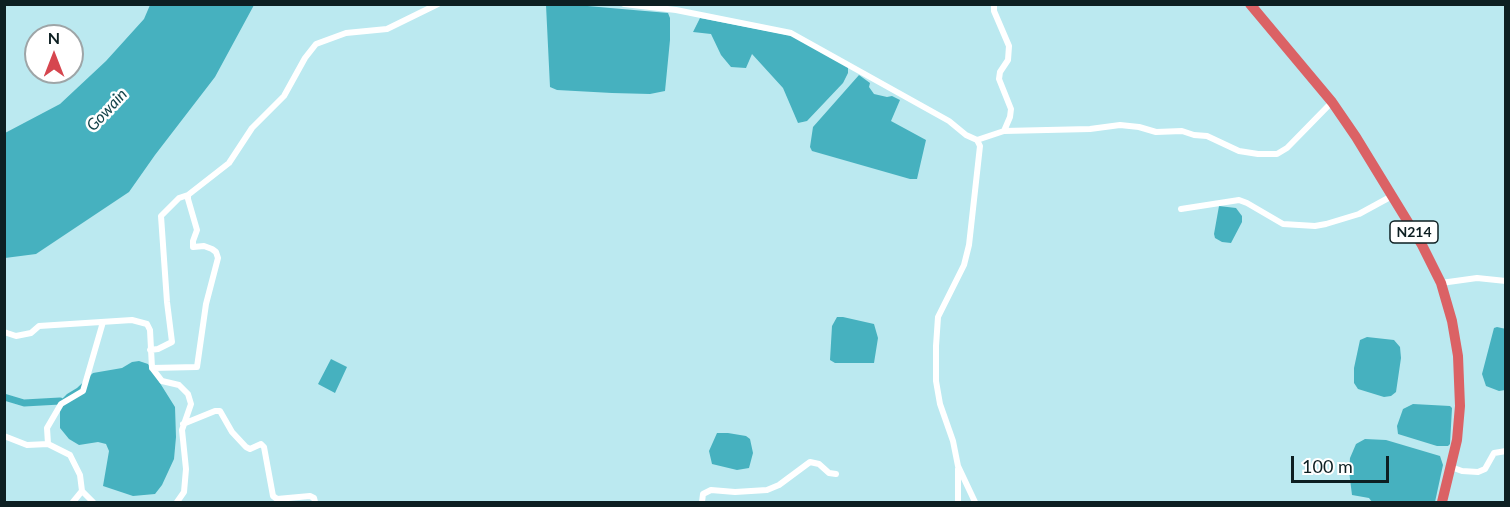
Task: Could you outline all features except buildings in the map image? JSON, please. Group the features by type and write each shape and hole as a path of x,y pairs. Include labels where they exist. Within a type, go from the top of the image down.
{"highway":[{"name":"N214","path":"1250,4 1332,102 1422,245 1441,283 1452,321 1458,356 1460,406 1457,440 1442,502"}],"street":[{"path":"150,350 172,342 161,216 179,198 188,195 229,163 252,128 269,108 284,96 305,58 316,44 346,33 387,29 438,4"},
{"path":"624,4 676,10 791,33 949,121 966,135 977,140 980,146 969,244 964,265 938,317 937,336 936,381 939,404 953,441 958,466 958,502"},
{"path":"994,4 994,11 1009,46 1008,60 1000,72 999,80 1011,109 1004,131"},
{"path":"977,140 1004,131 1090,129 1120,125 1156,132 1182,131 1207,136 1239,151 1277,154 1287,148 1332,102"},
{"path":"152,368 197,367 206,304 218,258 212,249 204,246 193,247 197,230 188,195"},
{"path":"1181,209 1239,200 1247,202 1283,224 1315,226 1359,214 1392,196"},
{"path":"1441,283 1477,278 1506,281"},
{"path":"4,332 16,336 31,333 39,326 132,320 147,324 150,330 152,368 162,381 179,386 188,394 190,404 182,430 186,469 184,492 177,502"},
{"path":"48,444 47,428 62,404 83,391 103,322"},
{"path":"183,424 220,411 232,432 246,447 250,449 261,444 264,447 273,496 277,499 310,496 315,502"},
{"path":"4,436 27,445 48,444 70,455 80,475 82,491 93,502"},
{"path":"1451,467 1462,471 1478,472 1485,469 1494,453 1506,451"},
{"path":"702,502 703,494 711,490 735,492 767,490 779,485 810,462 819,464 829,473 836,474"},
{"path":"958,466 975,502"},
{"path":"73,502 82,491"}],"water":[{"name":"Gowain","path":"150,5 254,5 215,77 129,192 36,254 5,258 5,133 60,104 84,84 144,19"},
{"path":"546,5 576,5 668,13 670,40 665,91 650,94 612,93 557,90 550,87"},
{"path":"700,18 793,36 848,67 848,73 843,83 807,121 798,123 783,88 752,54 746,68 731,67 721,55 711,34 693,32"},
{"path":"859,75 870,83 869,87 874,94 892,96 900,100 891,121 926,140 917,179 910,179 812,151 810,147 813,127"},
{"path":"1219,206 1236,208 1242,216 1242,222 1231,243 1215,238"},
{"path":"837,317 874,324 878,338 874,363 835,363 830,360 832,326"},
{"path":"1494,328 1506,329 1505,390 1499,391 1486,386 1482,374"},
{"path":"1367,337 1394,340 1400,347 1401,358 1396,392 1391,396 1384,397 1358,389 1354,383 1354,368 1360,340"},
{"path":"331,359 347,367 335,393 318,384"},
{"path":"139,361 148,364 175,407 176,437 174,459 162,485 155,494 133,496 103,486 109,451 106,444 98,442 79,445 69,439 60,428 60,401 93,373 122,368"},
{"path":"1413,404 1452,408 1448,446 1437,446 1398,434 1397,426 1403,409"},
{"path":"717,433 746,436 750,439 753,453 749,468 737,470 712,464 709,451"},
{"path":"1365,439 1386,440 1440,456 1443,465 1435,502 1372,502 1369,498 1352,495 1350,458 1356,444"}],"waterway":[{"path":"4,397 24,403 60,401"}]}
